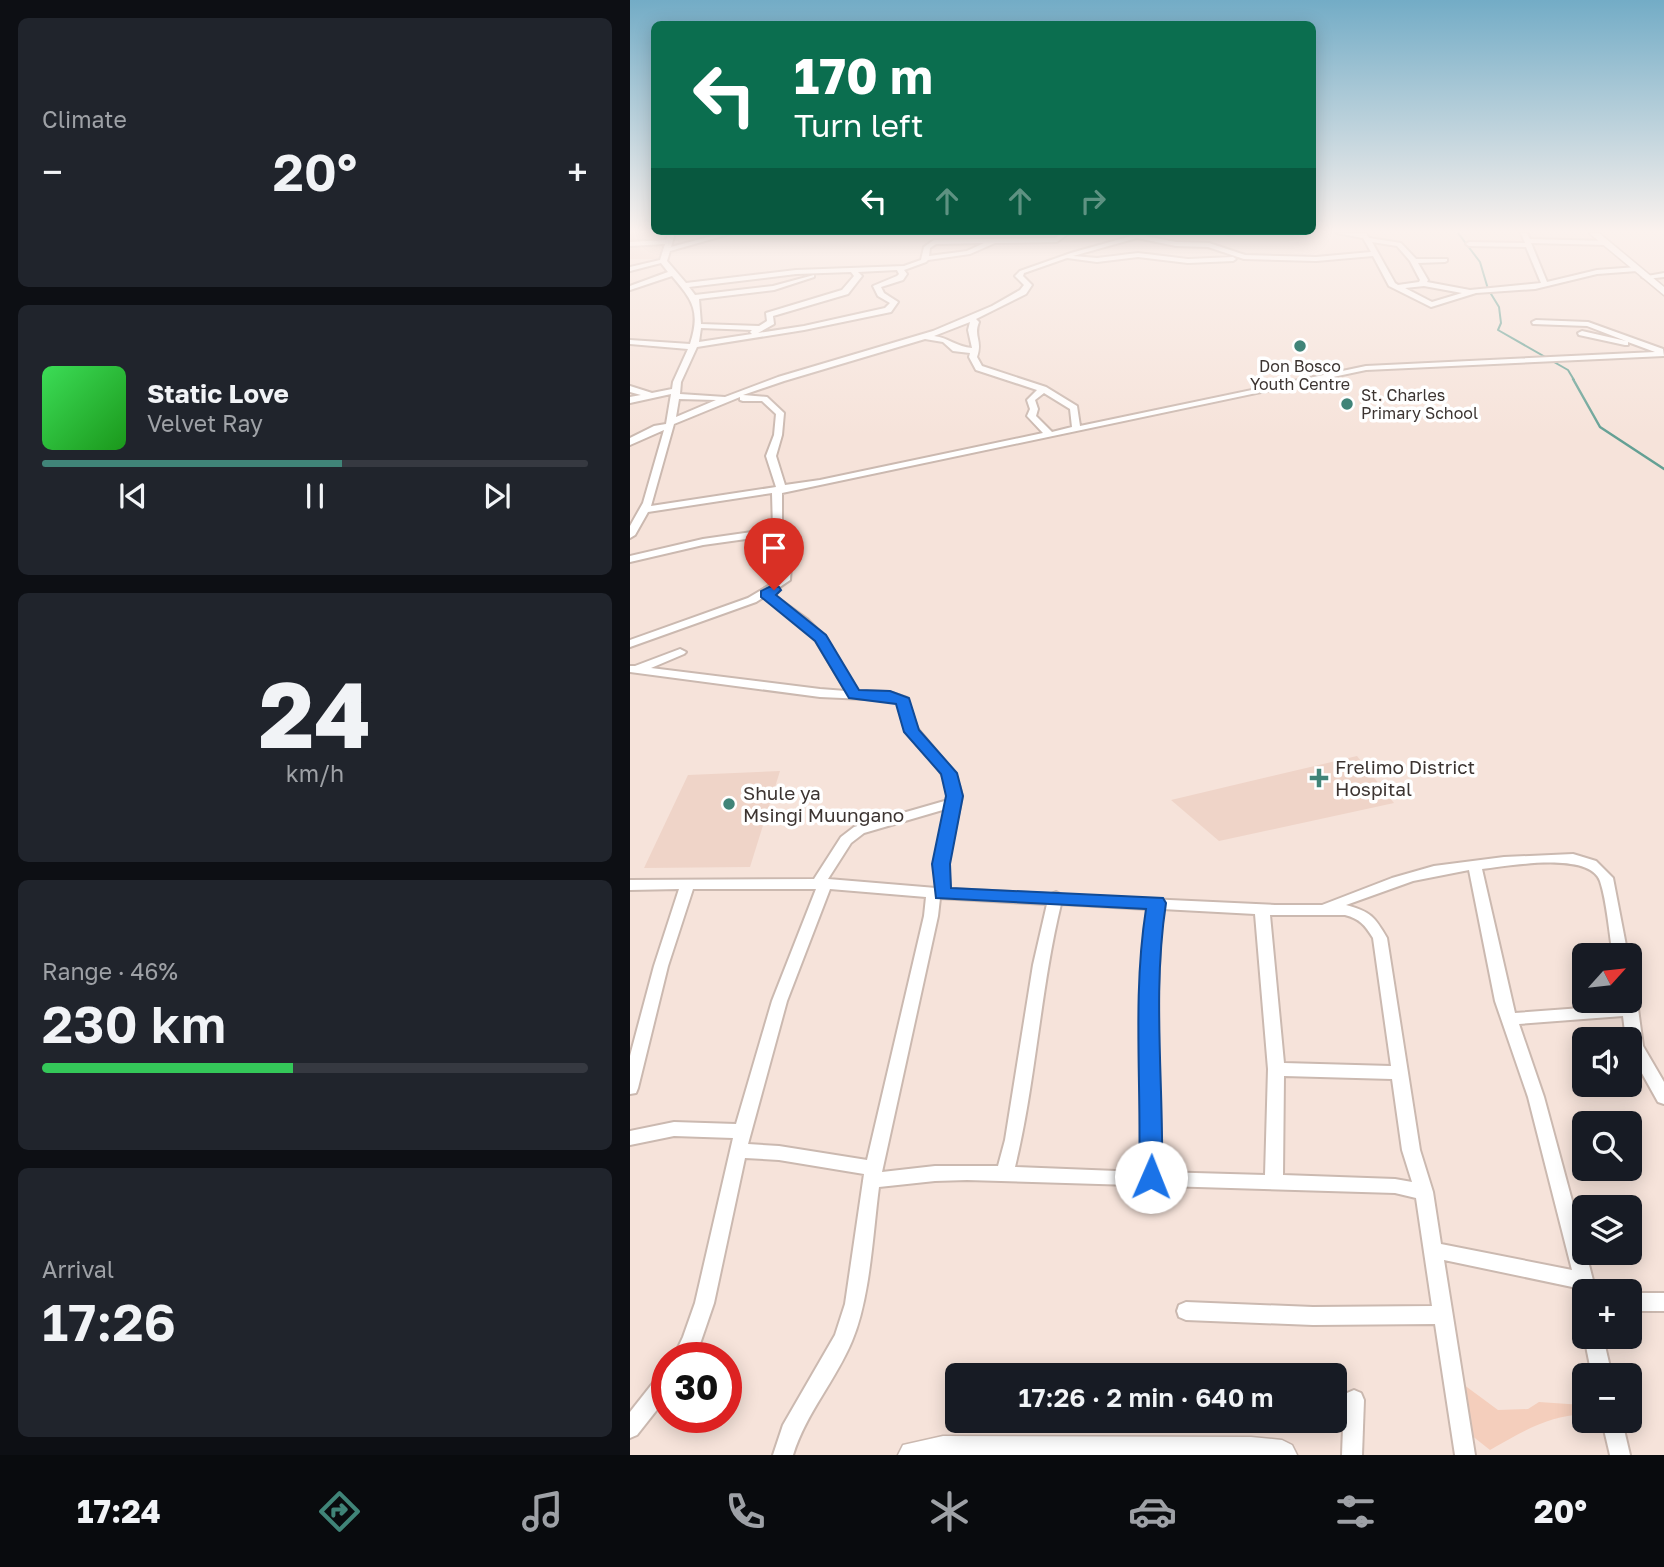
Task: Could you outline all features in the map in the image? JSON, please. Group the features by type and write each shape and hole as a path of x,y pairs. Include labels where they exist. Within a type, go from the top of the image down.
{"street":[{"path":"697,301 705,308"},
{"path":"630,535 643,512 671,424 676,394 693,346 696,326 705,308 713,301"},
{"path":"748,337 771,322 769,315 815,301"},
{"path":"630,342 693,346 888,310 892,301"},
{"path":"630,442 657,428 783,379 922,336 1008,301"},
{"path":"1418,301 1434,306 1448,301"},
{"path":"970,318 975,322 972,328 976,342 972,357 979,368 1043,389 1074,408 1076,428"},
{"path":"1536,322 1588,324 1664,353"},
{"path":"696,326 761,328"},
{"path":"1582,333 1614,342"},
{"path":"922,336 944,340 954,348 974,351"},
{"path":"1595,342 1640,344"},
{"path":"630,516 779,490 1366,368 1664,353"},
{"path":"630,389 653,396"},
{"path":"1043,389 1030,402 1034,409 1031,416 1049,434"},
{"path":"630,400 676,394 764,399 780,413 778,435 771,456 779,490 778,530 785,580 766,594 630,644"},
{"path":"630,559 704,542 778,530"},
{"path":"766,594 803,621 821,639 854,694"},
{"path":"630,654 649,646 652,637"},
{"path":"633,669 680,652"},
{"path":"633,669 890,696 903,701 912,732 949,773 954,786 938,894 873,1175 856,1292 844,1338 790,1432 783,1455"},
{"path":"689,1342 705,1301 738,1150 774,1015 822,884 846,840 859,830 953,803"},
{"path":"1322,909 1419,874 1545,857 1584,861 1600,870 1606,878 1618,943"},
{"path":"1475,866 1509,1019 1536,1097 1583,1279"},
{"path":"630,1088 661,966 688,884"},
{"path":"630,885 822,884 938,894 1056,897 1262,909 1322,909 1360,914 1374,926 1380,938 1410,1150 1424,1192 1444,1315 1456,1414 1465,1455"},
{"path":"1005,1174 1020,1115 1038,984 1056,897"},
{"path":"1151,1177 1152,1117 1147,1003 1149,948 1156,903"},
{"path":"1262,909 1276,1069 1274,1181"},
{"path":"1509,1019 1572,1012"},
{"path":"1631,1013 1635,1046 1664,1097"},
{"path":"1276,1069 1400,1073"},
{"path":"630,1138 674,1129 743,1131"},
{"path":"738,1150 779,1153 873,1175 1151,1177 1395,1185 1424,1192"},
{"path":"1433,1251 1572,1283"},
{"path":"1642,1301 1664,1302"},
{"path":"1186,1311 1313,1316 1444,1315"},
{"path":"1352,1455 1353,1400"},
{"path":"630,1428 651,1401"},
{"path":"1615,1433 1620,1455"},
{"path":"913,1455 1282,1455"}],"shaded area":[{"name":"Frelimo District Hospital","path":"1357,756 1394,803 1219,841 1171,800"},
{"path":"780,771 750,867 644,868 688,775"},
{"path":"1456,1379 1498,1410 1528,1409 1539,1402 1572,1404 1572,1415 1524,1431 1490,1450 1466,1431"}],"waterway":[{"path":"1495,301 1501,323 1498,330 1568,370 1574,380"},
{"path":"1573,379 1600,427 1664,469"}],"place":[{"name":"Don Bosco Youth Centre","path":"1300,346"},
{"name":"St. Charles Primary School","path":"1347,404"},
{"name":"Frelimo District Hospital","path":"1319,778"},
{"name":"Shule ya Msingi Muungano","path":"729,804"}],"route":[{"path":"774,590 766,594 803,621 821,639 854,694 890,696 906,704 912,732 949,773 955,796 941,864 943,894 1156,903 1149,948 1147,1025 1152,1117 1151,1177"}]}
